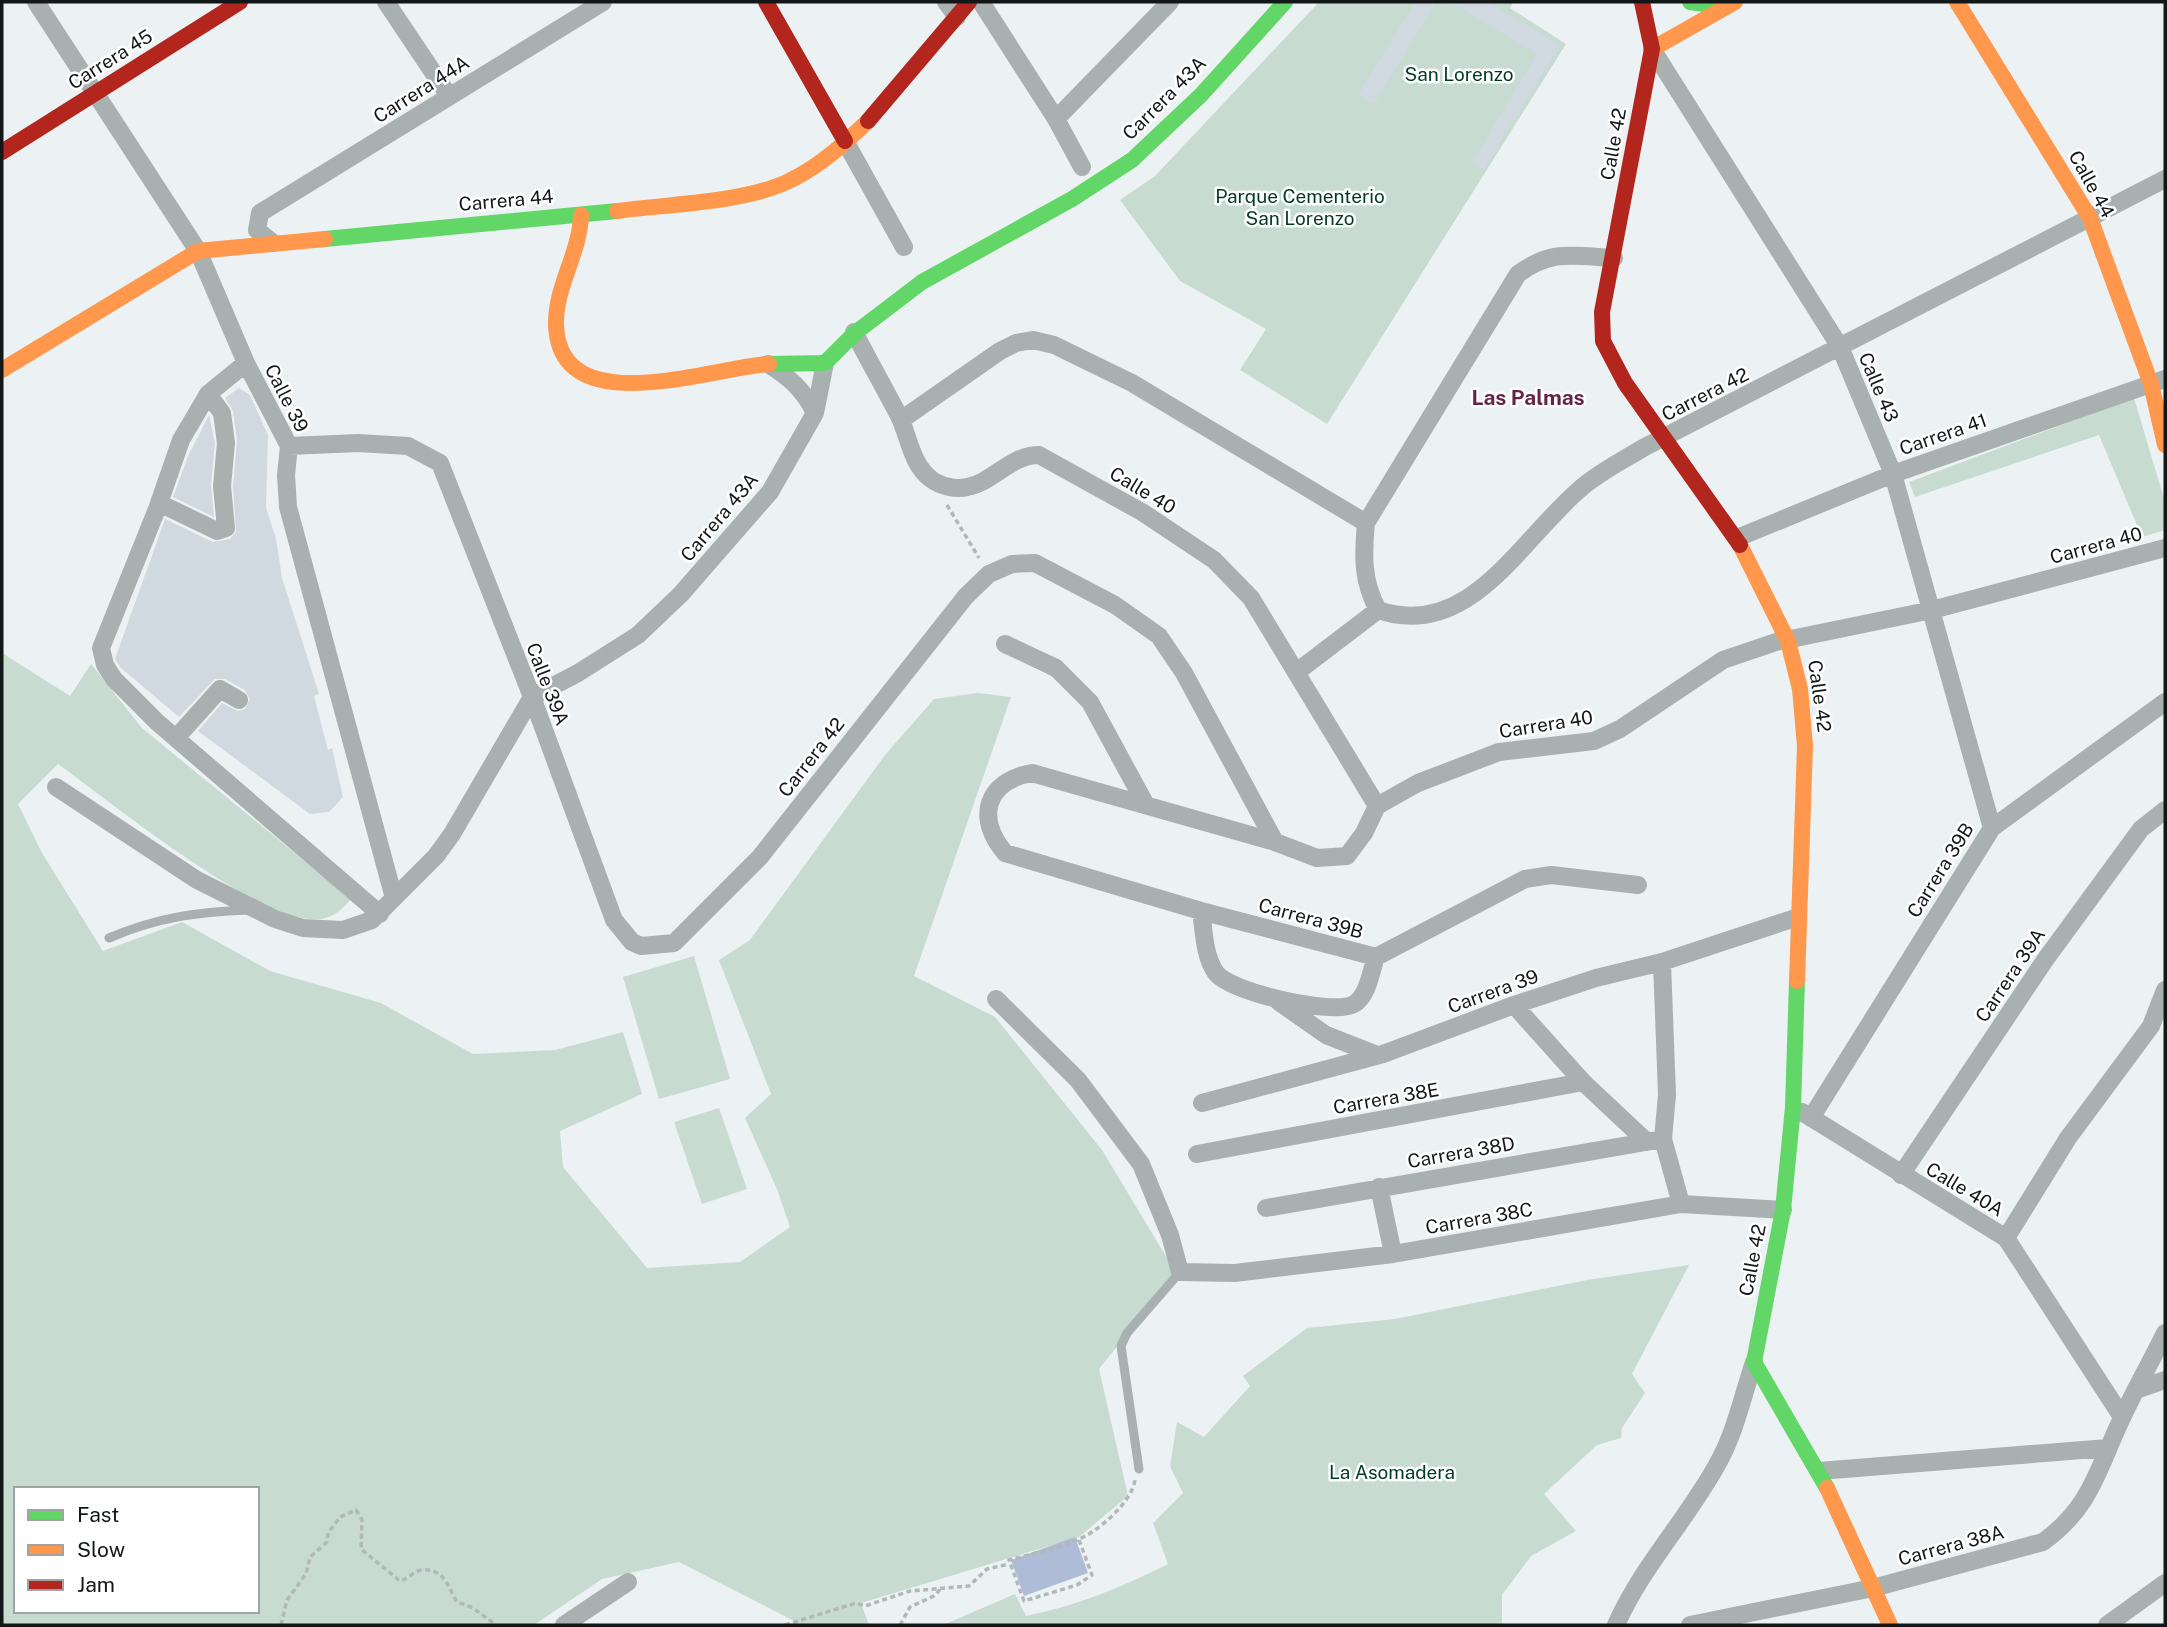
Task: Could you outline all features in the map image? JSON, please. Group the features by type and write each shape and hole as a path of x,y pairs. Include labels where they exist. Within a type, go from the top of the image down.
{"street":[{"name":"Calle 39","path":"36,2 198,251 246,363 289,446 286,475 288,507 394,898"},
{"name":"Carrera 45","path":"2,152 240,2"},
{"path":"386,2 449,96"},
{"name":"Carrera 44A","path":"273,243 257,230 260,213 603,2"},
{"path":"766,2 904,247"},
{"path":"946,2 957,17"},
{"name":"Carrera 44","path":"2,370 198,251 581,215 763,192 782,187 799,178 845,141 901,86 969,2"},
{"path":"981,2 1056,120 1082,167"},
{"path":"1056,120 1170,2"},
{"name":"Carrera 43A","path":"380,914 436,856 452,834 532,697 628,641 681,594 770,492 815,413 825,363 854,332 873,315 924,282 1107,177 1141,153 1285,2"},
{"name":"Calle 43","path":"1642,2 1652,49 1840,347 1893,474 1992,828"},
{"path":"1690,2 1730,4"},
{"name":"Calle 44","path":"1957,2 2090,218 2158,382 2165,445"},
{"path":"1652,49 1730,4"},
{"name":"Calle 42","path":"1652,49 1602,312 1603,341 1625,383 1737,538 1788,641 1800,688 1805,746 1793,1107 1783,1210 1754,1362"},
{"name":"Carrera 42","path":"1378,610 1401,618 1421,617 1444,611 1475,594 1581,488 1643,448 2165,179"},
{"path":"581,215 580,244 561,298 556,325 564,356 580,374 602,383 631,386 766,363 825,363"},
{"path":"1298,671 1378,610 1368,592 1363,565 1366,523 1518,274 1539,259 1563,256 1614,258"},
{"path":"854,332 901,420 919,466 931,480"},
{"path":"901,420 1000,351 1033,340 1054,345 1132,383 1366,523"},
{"path":"56,787 197,880 256,910 303,928 343,930 380,914 176,738 114,679 105,665 101,648 181,440 208,394 246,363"},
{"path":"766,363 792,379 805,392 815,413"},
{"name":"Carrera 41","path":"1737,538 1893,474 2158,382"},
{"path":"159,503 217,531 226,528 222,413 208,394"},
{"name":"Calle 39A","path":"289,446 358,443 408,446 440,463 532,697 614,920"},
{"name":"Calle 40","path":"931,480 948,487 965,488 989,480 1026,455 1039,455 1142,512 1214,559 1251,598 1298,671 1377,806"},
{"name":"Carrera 40","path":"1377,806 1418,783 1499,752 1594,741 1620,729 1723,660 1788,641 1931,610 2165,548"},
{"path":"989,573 1012,564 1035,563 1115,606 1159,636 1184,673 1275,842"},
{"name":"Carrera 42","path":"614,920 632,942 641,946 674,943 760,857 931,639 989,573"},
{"path":"1005,644 1056,668 1090,702 1146,805 1275,842 1317,858 1347,856 1364,833 1377,806"},
{"path":"176,738 220,689 239,701"},
{"name":"Carrera 39B","path":"1811,1118 1992,828 2165,702"},
{"name":"Carrera 39B","path":"1146,805 1032,773 1014,776 999,787 989,803 987,821 993,839 1005,853 1201,911 1376,957 1525,879 1551,876 1638,885"},
{"name":"Carrera 39A","path":"1901,1175 2045,960 2141,829 2165,810"},
{"path":"1201,911 1209,960 1225,984 1276,1000 1338,1007 1353,1005 1363,996 1376,957"},
{"name":"Carrera 39","path":"1202,1103 1377,1055 1596,978 1662,962 1798,917"},
{"path":"1655,1140 1667,1095 1662,962"},
{"path":"2006,1238 2068,1138 2158,1027 2165,990"},
{"path":"996,999 1077,1080 1141,1164 1170,1235 1180,1272"},
{"path":"1276,1000 1326,1035 1377,1055"},
{"path":"1514,1005 1583,1082 1655,1140 1681,1205"},
{"name":"Carrera 38E","path":"1196,1154 1583,1082"},
{"name":"Calle 40A","path":"1793,1107 2006,1238 2122,1417"},
{"name":"Carrera 38D","path":"1266,1208 1655,1140"},
{"path":"1379,1187 1393,1254"},
{"name":"Carrera 38C","path":"1180,1272 1235,1273 1393,1254 1681,1205 1783,1210"},
{"name":"Carrera 38A","path":"1690,1625 1873,1588 2043,1542 2063,1527 2091,1492 2122,1417 2139,1389 2165,1333"},
{"path":"1754,1362 1819,1471 1890,1625"},
{"path":"1616,1625 1631,1592 1685,1518 1720,1461 1754,1362"},
{"path":"2139,1389 2165,1380"},
{"path":"1819,1471 2108,1448"},
{"path":"564,1625 628,1582"},
{"path":"2107,1625 2165,1583"}],"lane":[{"path":"109,938 145,923 177,915 256,910"},
{"path":"1137,1472 1121,1346 1127,1333 1180,1272"}],"path":[{"path":"931,480 989,573"},
{"path":"1079,1540 1092,1574 1077,1585 1024,1601 1009,1560 1079,1540 1124,1506 1133,1492 1137,1472"},
{"path":"281,1625 287,1600 307,1572 310,1557 327,1542 328,1533 340,1517 356,1510 362,1520 361,1549 366,1556 400,1581 419,1570 438,1573 446,1578 457,1602 470,1606 496,1625"},
{"path":"785,1625 856,1603 865,1606 910,1591 969,1586 987,1569 1009,1564"},
{"path":"900,1625 910,1607 936,1595 941,1588"}],"green space":[{"name":"Parque Cementerio San Lorenzo","path":"1319,2 1513,2 1510,8 1566,44 1327,424 1240,370 1266,329 1180,281 1120,200 1155,176"},
{"path":"2134,398 2165,502 2165,530 2142,537 2099,435 1915,497 1909,482"},
{"path":"2,653 70,696 91,664 142,728 351,899 337,913 325,918 300,917 267,905 189,860 58,764 18,804 42,853 103,951 182,922 270,971 381,1003 473,1054 555,1050 623,1032 642,1094 560,1131 563,1167 647,1268 740,1262 790,1227 777,1189 745,1118 771,1094 719,960 750,940 885,755 934,699 978,693 1011,697 914,976 995,1017 1102,1150 1176,1273 1099,1369 1128,1496 1079,1537 861,1603 869,1625 788,1625 796,1622 679,1562 602,1579 534,1625 2,1625"},
{"path":"694,956 730,1079 659,1099 623,977"},
{"path":"719,1108 747,1189 702,1204 674,1122"},
{"name":"La Asomadera","path":"1689,1265 1632,1374 1645,1393 1622,1428 1621,1438 1597,1445 1544,1494 1576,1531 1531,1556 1502,1595 1502,1625 943,1625 1015,1594 1026,1616 1045,1612 1098,1595 1168,1564 1153,1523 1183,1493 1170,1466 1177,1422 1204,1437 1250,1386 1243,1376 1307,1328 1395,1319 1587,1280"}],"water":[{"path":"1075,1537 1088,1573 1024,1596 1011,1560"}],"building":[{"path":"1415,2 1436,2 1374,104 1358,95"},
{"path":"1450,2 1489,2 1560,45 1484,170 1472,162 1537,54"},
{"path":"239,388 250,395 268,435 266,507 276,539 282,578 319,694 314,696 328,750 332,748 343,797 329,812 310,814 198,731 222,703 238,711 245,709 250,699 245,690 225,679 215,679 179,717 121,668 115,659 165,519 213,542 230,539 236,532 233,486 237,441 233,411 225,398"},
{"path":"209,415 215,443 211,485 214,517 173,497 188,456"}],"traffic: fast":[{"path":"769,364 825,363 855,333 922,282 1072,199 1132,160 1201,95 1285,2"},
{"path":"1690,2 1725,7"},
{"path":"325,239 617,211"},
{"path":"1797,981 1793,1107 1783,1210 1754,1362 1827,1488"}],"traffic: slow":[{"path":"1652,49 1735,2"},
{"path":"1957,2 2090,218 2151,384 2165,445"},
{"path":"617,211 706,202 773,188 822,161 868,121"},
{"path":"581,215 577,243 559,297 556,325 564,355 583,373 610,382 643,383 769,364"},
{"path":"2,370 198,251 325,239"},
{"path":"1740,545 1788,641 1800,689 1805,746 1797,981"},
{"path":"1827,1488 1890,1625"}],"traffic: jam":[{"path":"2,152 240,2"},
{"path":"766,2 845,141"},
{"path":"868,121 969,2"},
{"path":"1642,2 1652,49 1602,312 1603,341 1625,383 1740,545"}],"district":[{"name":"Las Palmas","path":"1528,397"}],"park label":[{"name":"San Lorenzo","path":"1459,74"}]}
